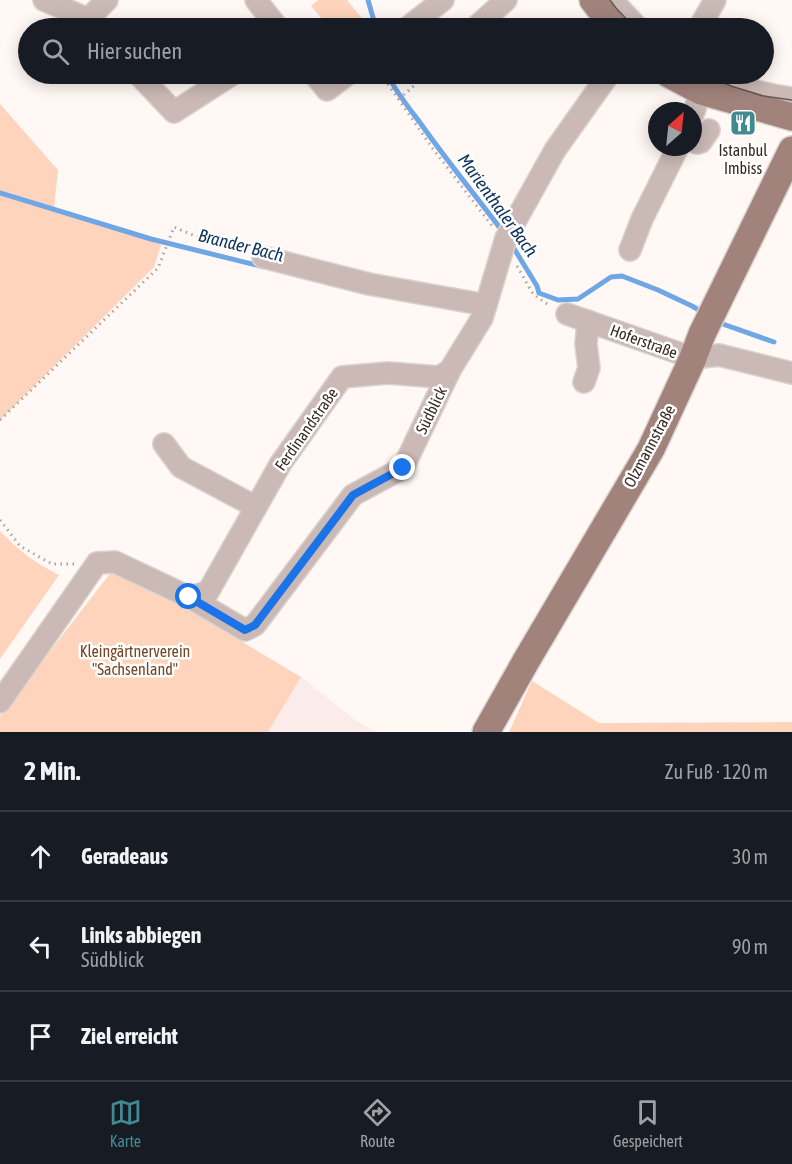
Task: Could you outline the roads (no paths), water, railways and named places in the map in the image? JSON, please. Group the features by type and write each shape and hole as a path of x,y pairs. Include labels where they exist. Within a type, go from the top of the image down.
{"main road":[{"path":"600,1 609,18"},
{"path":"687,84 700,93 792,117"},
{"name":"Olzmannstraße","path":"486,732 651,449 718,299 792,150"}],"street":[{"path":"44,0 80,18"},
{"path":"96,18 108,0"},
{"path":"256,0 270,18"},
{"path":"420,18 443,0"},
{"path":"486,18 506,0"},
{"path":"704,18 714,0"},
{"path":"600,1 624,18"},
{"path":"147,84 174,112 217,84"},
{"path":"322,84 327,90 335,84"},
{"path":"450,370 482,318 507,238 555,150 602,84"},
{"path":"700,93 731,84 753,91 792,98"},
{"path":"630,250 642,219 674,156"},
{"path":"263,257 369,285 486,305"},
{"name":"Hoferstraße","path":"567,314 588,321 698,346 719,355 792,373"},
{"path":"584,382 589,368 586,344 588,321"},
{"name":"Ferdinandstraße","path":"189,597 208,592 281,463 342,377 388,373 439,377 450,370"},
{"name":"Südblick","path":"189,597 245,630 255,625 353,495 403,468 450,370"},
{"path":"164,444 181,467 256,507"},
{"path":"0,702 97,563 115,562 189,597"}],"waterway":[{"name":"Marienthaler Bach","path":"368,0 373,18"},
{"name":"Marienthaler Bach","path":"392,84 503,232"},
{"name":"Brander Bach","path":"0,193 151,239 264,267"},
{"name":"Marienthaler Bach","path":"510,242 539,293 558,300 578,299 611,277 622,276 658,290 704,313"},
{"name":"Marienthaler Bach","path":"717,322 774,342"}],"tram line":[{"path":"610,0 626,18"},
{"path":"726,84 763,96 792,100"}],"place":[{"name":"Istanbul Imbiss","path":"743,123"}],"park label":[{"name":"Kleingärtnerverein \"Sachsenland\"","path":"135,660"}]}
